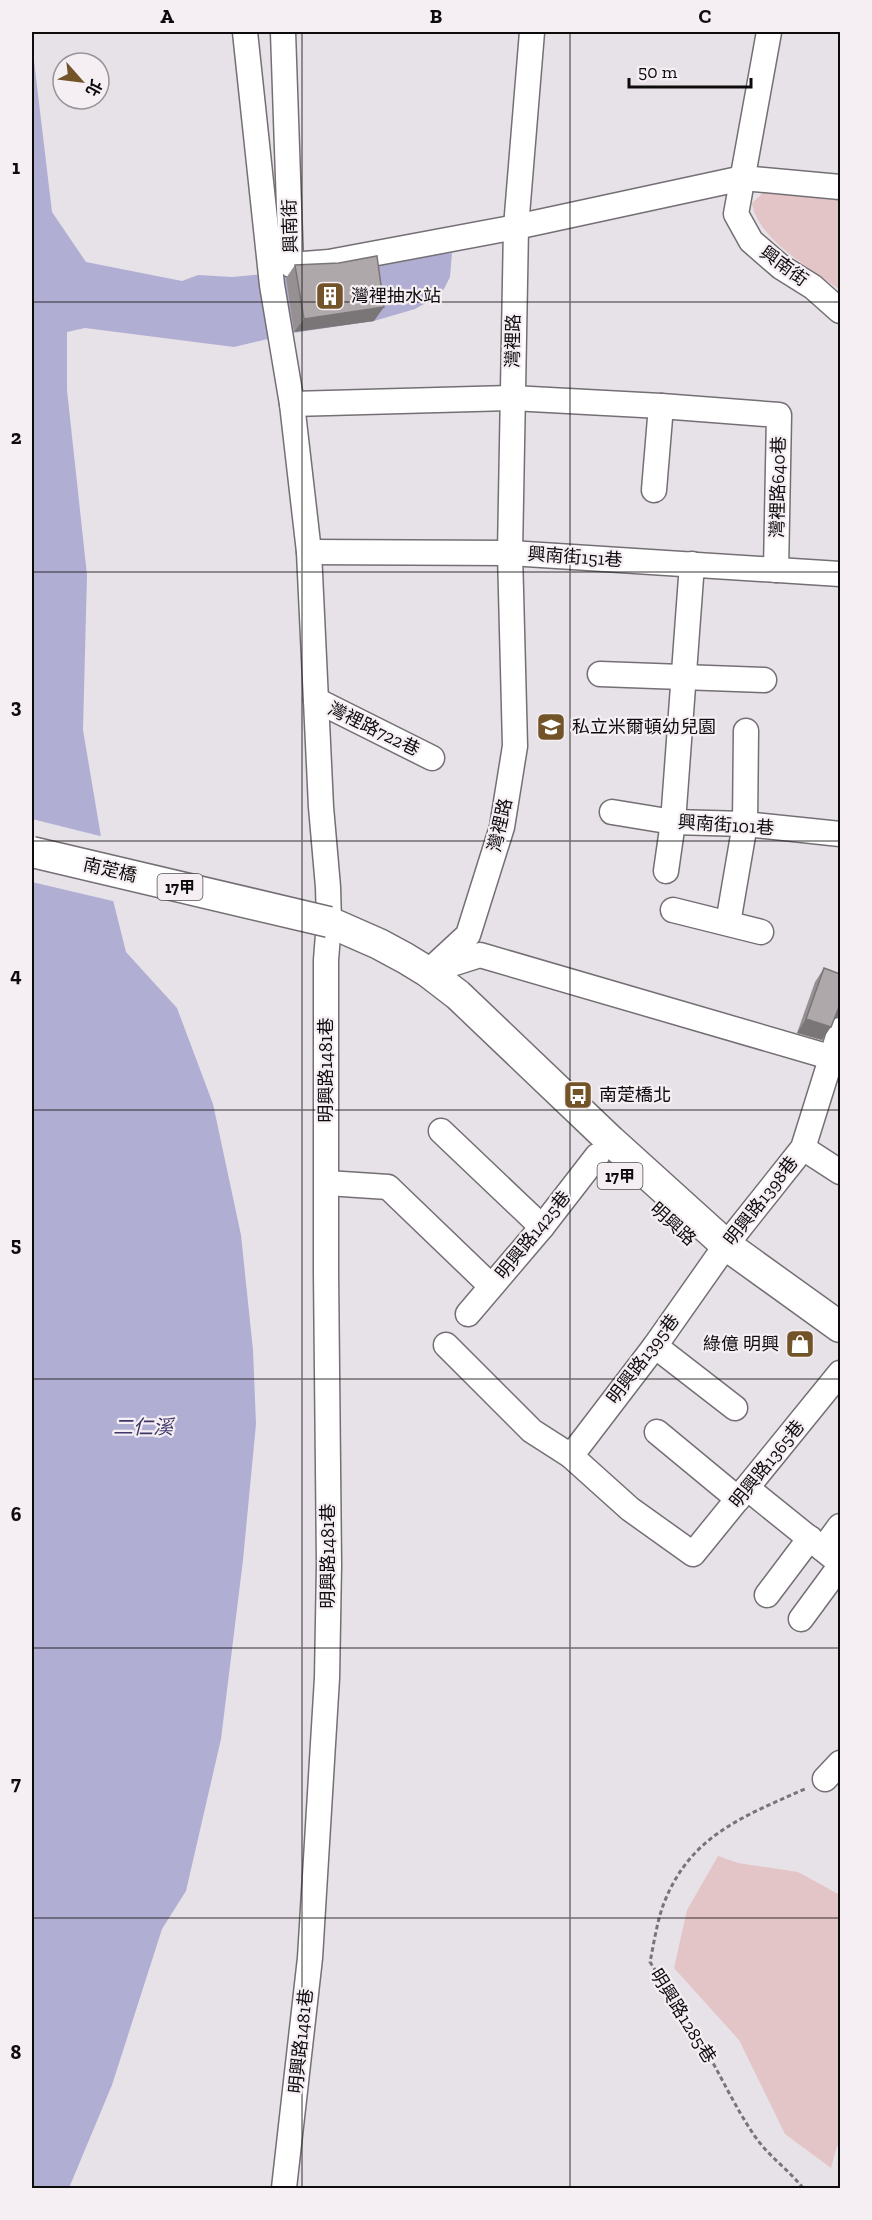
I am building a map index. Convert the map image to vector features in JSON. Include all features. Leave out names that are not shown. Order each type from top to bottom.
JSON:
[{"type":"main road","name":"南萣橋","points":[[32,852],[329,922]]},
{"type":"main road","name":"明興路","points":[[329,922],[379,944],[428,972],[458,995],[611,1141],[720,1253],[840,1327]]},
{"type":"main road","name":"明興路","points":[[428,972],[448,1011],[597,1156],[840,1350]]},
{"type":"street","points":[[245,32],[272,285],[292,404],[309,552],[329,922]]},
{"type":"street","name":"興南街","points":[[283,32],[291,265],[329,262],[516,227],[743,178]]},
{"type":"street","points":[[516,227],[532,32]]},
{"type":"street","name":"興南街","points":[[769,32],[736,214],[751,242],[781,267],[813,287],[840,310]]},
{"type":"street","points":[[743,178],[840,187]]},
{"type":"street","name":"灣裡路","points":[[428,972],[468,935],[502,827],[515,746],[510,553],[516,227]]},
{"type":"street","name":"灣裡路640巷","points":[[292,404],[512,398],[779,415],[777,570]]},
{"type":"street","points":[[654,490],[661,406]]},
{"type":"street","name":"興南街151巷","points":[[309,552],[510,553],[840,574]]},
{"type":"street","points":[[666,871],[673,822],[692,564]]},
{"type":"street","points":[[600,674],[764,680]]},
{"type":"street","name":"灣裡路722巷","points":[[316,700],[432,758]]},
{"type":"street","points":[[728,923],[745,824],[746,731]]},
{"type":"street","name":"興南街101巷","points":[[612,812],[673,822],[745,824],[840,834]]},
{"type":"street","points":[[673,910],[761,932]]},
{"type":"street","name":"明興路1481巷","points":[[284,2188],[309,1958],[327,1678],[329,1565],[326,960],[329,922]]},
{"type":"street","points":[[428,972],[480,955],[836,1058]]},
{"type":"street","points":[[803,1148],[836,1058],[840,1030]]},
{"type":"street","points":[[441,1131],[542,1227]]},
{"type":"street","name":"明興路1398巷","points":[[720,1253],[803,1148],[840,1172]]},
{"type":"street","name":"明興路1425巷","points":[[468,1314],[542,1227],[597,1156]]},
{"type":"street","points":[[327,1183],[388,1187],[491,1286]]},
{"type":"street","name":"明興路1395巷","points":[[571,1456],[655,1346],[720,1253]]},
{"type":"street","points":[[446,1346],[532,1431],[571,1456]]},
{"type":"street","points":[[655,1346],[735,1408]]},
{"type":"street","name":"明興路1365巷","points":[[571,1456],[630,1509],[693,1554],[840,1373]]},
{"type":"street","points":[[657,1432],[828,1554]]},
{"type":"street","points":[[801,1619],[840,1526]]},
{"type":"street","points":[[767,1595],[828,1554]]},
{"type":"path","name":"明興路1285巷","points":[[803,2188],[789,2171],[768,2154],[754,2135],[736,2108],[704,2047],[650,1962],[663,1904],[694,1852],[717,1832],[833,1771]]},
{"type":"shaded area","points":[[765,191],[840,200],[840,290],[788,252],[764,229],[756,216],[752,203]]},
{"type":"shaded area","points":[[718,1856],[738,1863],[798,1872],[840,1895],[840,2145],[837,2146],[831,2168],[785,2134],[739,2040],[674,1968],[687,1910]]},
{"type":"water","name":"二仁溪","points":[[32,44],[52,212],[86,262],[182,281],[198,275],[232,277],[366,260],[452,253],[450,277],[444,289],[433,299],[415,309],[374,321],[293,333],[234,347],[85,328],[67,332],[67,390],[87,575],[83,730],[109,884],[126,952],[177,1008],[213,1104],[241,1235],[253,1350],[256,1424],[243,1560],[221,1739],[186,1891],[162,1929],[112,2085],[69,2188],[32,2188]]},
{"type":"pier","points":[[32,819],[104,837],[117,902],[32,882]]},
{"type":"building","name":"灣裡抽水站","points":[[377,256],[384,307],[304,319],[295,265],[339,263]]},
{"type":"building","points":[[824,968],[840,974],[840,1006],[831,1027],[806,1019]]},
{"type":"place","name":"灣裡抽水站","points":[[330,296]]},
{"type":"place","name":"私立米爾頓幼兒園","points":[[551,727]]},
{"type":"place","name":"南萣橋北","points":[[578,1095]]},
{"type":"place","name":"綠億 明興","points":[[800,1344]]}]
